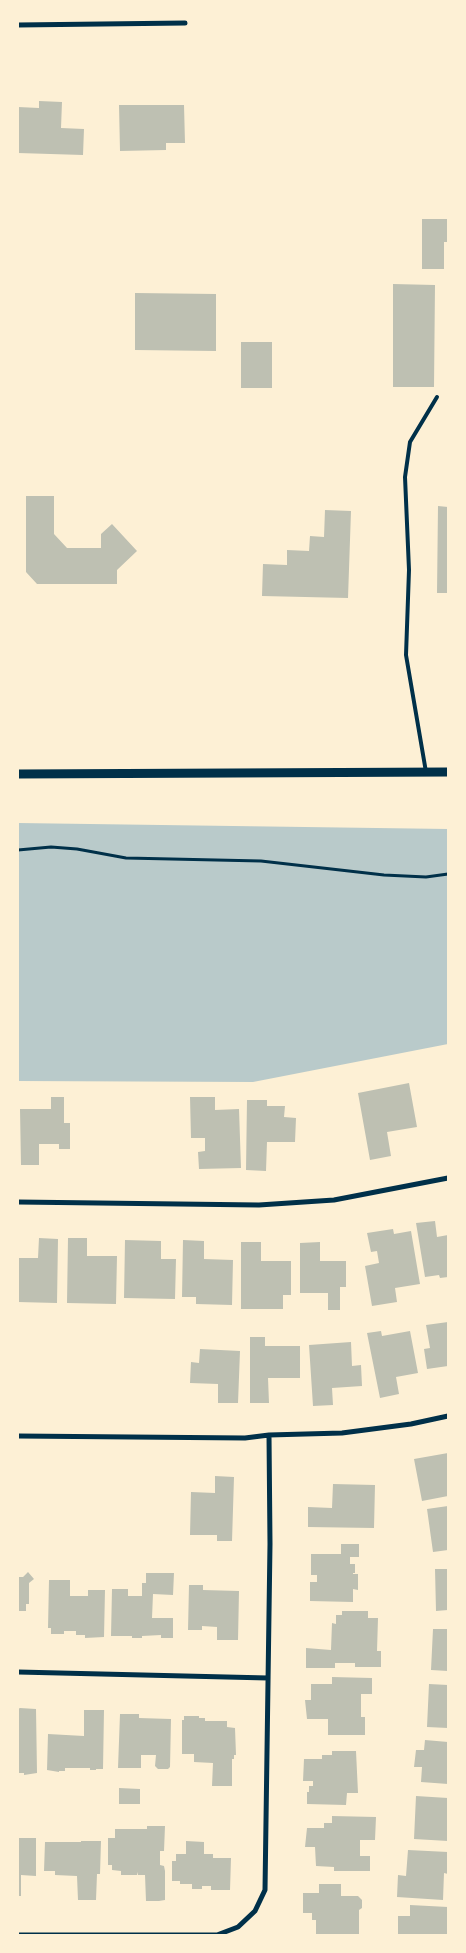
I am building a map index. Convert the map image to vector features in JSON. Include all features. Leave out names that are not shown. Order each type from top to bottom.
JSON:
[{"type":"street","points":[[18,25],[185,23]]},
{"type":"street","points":[[18,774],[448,772]]},
{"type":"street","points":[[18,1202],[269,1204],[334,1200],[448,1178]]},
{"type":"street","points":[[18,1436],[245,1438],[269,1435],[342,1433],[411,1424],[448,1416]]},
{"type":"street","points":[[18,1935],[217,1935],[238,1927],[255,1911],[265,1890],[269,1435]]},
{"type":"street","points":[[18,1672],[268,1678]]},
{"type":"lane","points":[[426,772],[406,655],[409,570],[405,477],[410,442],[437,398]]},
{"type":"path","points":[[18,850],[51,847],[76,849],[126,858],[261,861],[384,875],[426,877],[448,874]]},
{"type":"shaded area","points":[[18,823],[448,829],[448,1044],[253,1082],[18,1081]]},
{"type":"building","points":[[39,101],[62,102],[61,128],[84,129],[83,155],[18,153],[18,107],[39,108]]},
{"type":"building","points":[[119,105],[184,105],[185,143],[166,143],[166,150],[120,151]]},
{"type":"building","points":[[422,219],[448,219],[448,242],[444,242],[444,269],[422,269]]},
{"type":"building","points":[[393,284],[435,285],[434,387],[393,387]]},
{"type":"building","points":[[135,293],[216,294],[216,351],[135,350]]},
{"type":"building","points":[[241,342],[272,342],[272,388],[241,388]]},
{"type":"building","points":[[26,496],[54,496],[54,534],[67,548],[101,548],[101,534],[112,524],[137,551],[117,570],[117,584],[37,584],[26,572]]},
{"type":"building","points":[[438,506],[448,507],[448,593],[437,593]]},
{"type":"building","points":[[325,510],[351,511],[348,598],[262,596],[263,564],[287,565],[287,550],[309,551],[310,536],[324,537]]},
{"type":"building","points":[[409,1083],[417,1127],[387,1132],[391,1156],[370,1160],[358,1093]]},
{"type":"building","points":[[51,1097],[64,1097],[64,1123],[70,1123],[70,1149],[59,1149],[59,1144],[39,1144],[39,1165],[21,1165],[20,1109],[51,1109]]},
{"type":"building","points":[[190,1097],[215,1097],[215,1110],[239,1109],[241,1168],[199,1169],[198,1152],[205,1151],[205,1138],[191,1138]]},
{"type":"building","points":[[247,1100],[267,1100],[267,1106],[285,1106],[284,1117],[296,1118],[295,1142],[267,1142],[266,1171],[246,1170]]},
{"type":"building","points":[[435,1221],[437,1237],[448,1235],[448,1277],[440,1278],[439,1275],[425,1277],[416,1223]]},
{"type":"building","points":[[393,1229],[394,1234],[411,1231],[420,1284],[395,1288],[397,1302],[372,1306],[365,1266],[379,1263],[377,1251],[371,1252],[367,1233]]},
{"type":"building","points":[[39,1238],[58,1239],[57,1303],[18,1302],[18,1258],[38,1258]]},
{"type":"building","points":[[68,1238],[87,1238],[87,1256],[117,1256],[116,1304],[67,1303]]},
{"type":"building","points":[[125,1240],[161,1241],[161,1259],[176,1259],[175,1299],[124,1298]]},
{"type":"building","points":[[183,1240],[204,1241],[204,1259],[233,1260],[232,1305],[196,1304],[196,1297],[182,1297]]},
{"type":"building","points":[[241,1242],[261,1242],[261,1261],[291,1261],[291,1295],[283,1295],[283,1309],[241,1309]]},
{"type":"building","points":[[320,1242],[320,1261],[346,1261],[346,1287],[340,1287],[340,1310],[328,1310],[328,1293],[300,1293],[300,1243]]},
{"type":"building","points":[[448,1322],[448,1366],[427,1369],[424,1349],[430,1348],[426,1325]]},
{"type":"building","points":[[381,1331],[382,1336],[410,1331],[418,1373],[396,1377],[399,1394],[380,1398],[367,1333]]},
{"type":"building","points":[[250,1337],[265,1337],[265,1346],[300,1346],[300,1378],[268,1378],[269,1403],[250,1403]]},
{"type":"building","points":[[351,1342],[352,1366],[361,1365],[362,1386],[332,1388],[333,1405],[313,1406],[309,1345]]},
{"type":"building","points":[[200,1349],[240,1351],[238,1403],[218,1403],[218,1384],[190,1383],[191,1362],[199,1363]]},
{"type":"building","points":[[448,1453],[448,1496],[422,1501],[414,1459]]},
{"type":"building","points":[[215,1476],[234,1477],[232,1541],[217,1541],[217,1535],[190,1535],[191,1492],[215,1493]]},
{"type":"building","points":[[333,1484],[375,1485],[374,1528],[308,1527],[308,1507],[332,1508]]},
{"type":"building","points":[[448,1506],[448,1550],[433,1552],[427,1509]]},
{"type":"building","points":[[341,1544],[359,1544],[359,1557],[350,1557],[350,1564],[355,1564],[355,1573],[353,1574],[358,1574],[358,1590],[353,1589],[353,1602],[310,1601],[310,1582],[317,1582],[317,1575],[311,1575],[311,1554],[341,1554]]},
{"type":"building","points":[[435,1569],[448,1569],[448,1610],[436,1611]]},
{"type":"building","points":[[28,1572],[34,1579],[29,1583],[29,1604],[26,1604],[26,1611],[18,1611],[18,1577],[23,1577]]},
{"type":"building","points":[[146,1573],[174,1573],[173,1595],[153,1594],[152,1618],[173,1618],[173,1638],[161,1638],[161,1635],[142,1636],[142,1638],[111,1636],[112,1589],[128,1589],[128,1596],[142,1596],[142,1583],[146,1583]]},
{"type":"building","points":[[49,1580],[70,1580],[70,1596],[88,1596],[88,1590],[105,1590],[104,1637],[85,1638],[85,1635],[76,1635],[76,1631],[64,1631],[64,1634],[51,1634],[51,1628],[48,1628]]},
{"type":"building","points":[[189,1585],[203,1585],[203,1590],[239,1591],[238,1640],[217,1640],[217,1627],[202,1626],[202,1630],[188,1630]]},
{"type":"building","points":[[342,1611],[368,1611],[368,1618],[378,1618],[377,1651],[381,1651],[381,1667],[355,1667],[355,1663],[335,1663],[335,1668],[306,1668],[306,1648],[331,1650],[332,1623],[336,1624],[336,1615],[342,1615]]},
{"type":"building","points":[[433,1629],[448,1629],[448,1671],[431,1670]]},
{"type":"building","points":[[332,1677],[372,1678],[372,1694],[361,1694],[361,1717],[365,1717],[365,1735],[328,1735],[328,1719],[307,1719],[305,1700],[311,1700],[311,1684],[332,1684]]},
{"type":"building","points":[[429,1684],[448,1685],[448,1728],[427,1727]]},
{"type":"building","points":[[18,1709],[36,1709],[37,1773],[24,1775],[24,1773],[18,1773]]},
{"type":"building","points":[[84,1710],[104,1710],[103,1769],[65,1768],[65,1771],[59,1772],[47,1770],[48,1734],[84,1736]]},
{"type":"building","points":[[120,1714],[139,1714],[139,1718],[171,1719],[170,1767],[168,1769],[158,1769],[155,1766],[156,1755],[141,1755],[141,1768],[118,1768]]},
{"type":"building","points":[[184,1716],[199,1716],[199,1718],[205,1718],[205,1721],[227,1721],[227,1727],[235,1728],[236,1755],[232,1759],[232,1786],[212,1786],[213,1763],[194,1762],[194,1754],[182,1754],[182,1720],[184,1720]]},
{"type":"building","points":[[425,1740],[448,1742],[448,1784],[421,1782],[422,1767],[414,1767],[416,1750],[424,1750]]},
{"type":"building","points":[[332,1751],[356,1751],[358,1793],[347,1793],[346,1805],[307,1804],[307,1792],[309,1792],[309,1786],[313,1786],[313,1781],[303,1781],[304,1759],[322,1759],[322,1755],[332,1755]]},
{"type":"building","points":[[119,1788],[140,1789],[140,1804],[119,1804]]},
{"type":"building","points":[[416,1796],[448,1798],[448,1841],[414,1839]]},
{"type":"building","points":[[332,1816],[376,1817],[375,1840],[360,1840],[360,1856],[370,1856],[370,1871],[334,1871],[334,1867],[316,1866],[315,1847],[305,1847],[307,1828],[324,1828],[324,1823],[332,1823]]},
{"type":"building","points":[[147,1826],[165,1826],[164,1851],[160,1851],[160,1865],[164,1866],[165,1871],[165,1900],[146,1901],[145,1875],[138,1875],[138,1872],[137,1875],[121,1875],[121,1871],[112,1870],[112,1865],[108,1865],[108,1838],[115,1838],[115,1829],[147,1829]]},
{"type":"building","points":[[18,1838],[36,1838],[36,1876],[21,1875],[21,1896],[18,1896]]},
{"type":"building","points":[[101,1841],[100,1874],[97,1874],[96,1900],[78,1900],[77,1876],[55,1875],[55,1871],[44,1871],[45,1842]]},
{"type":"building","points":[[186,1841],[204,1842],[204,1854],[213,1854],[213,1858],[231,1858],[230,1890],[211,1890],[211,1886],[202,1886],[202,1889],[192,1889],[192,1884],[180,1884],[180,1881],[172,1881],[172,1861],[176,1861],[176,1854],[186,1854]]},
{"type":"building","points":[[408,1850],[448,1852],[448,1874],[444,1873],[443,1900],[397,1897],[398,1875],[406,1876]]},
{"type":"building","points":[[319,1884],[341,1884],[341,1896],[358,1896],[362,1900],[362,1908],[359,1910],[359,1935],[316,1936],[316,1920],[312,1920],[312,1913],[303,1913],[303,1893],[319,1893]]},
{"type":"building","points":[[410,1905],[448,1907],[448,1936],[398,1936],[398,1916],[410,1916]]}]
